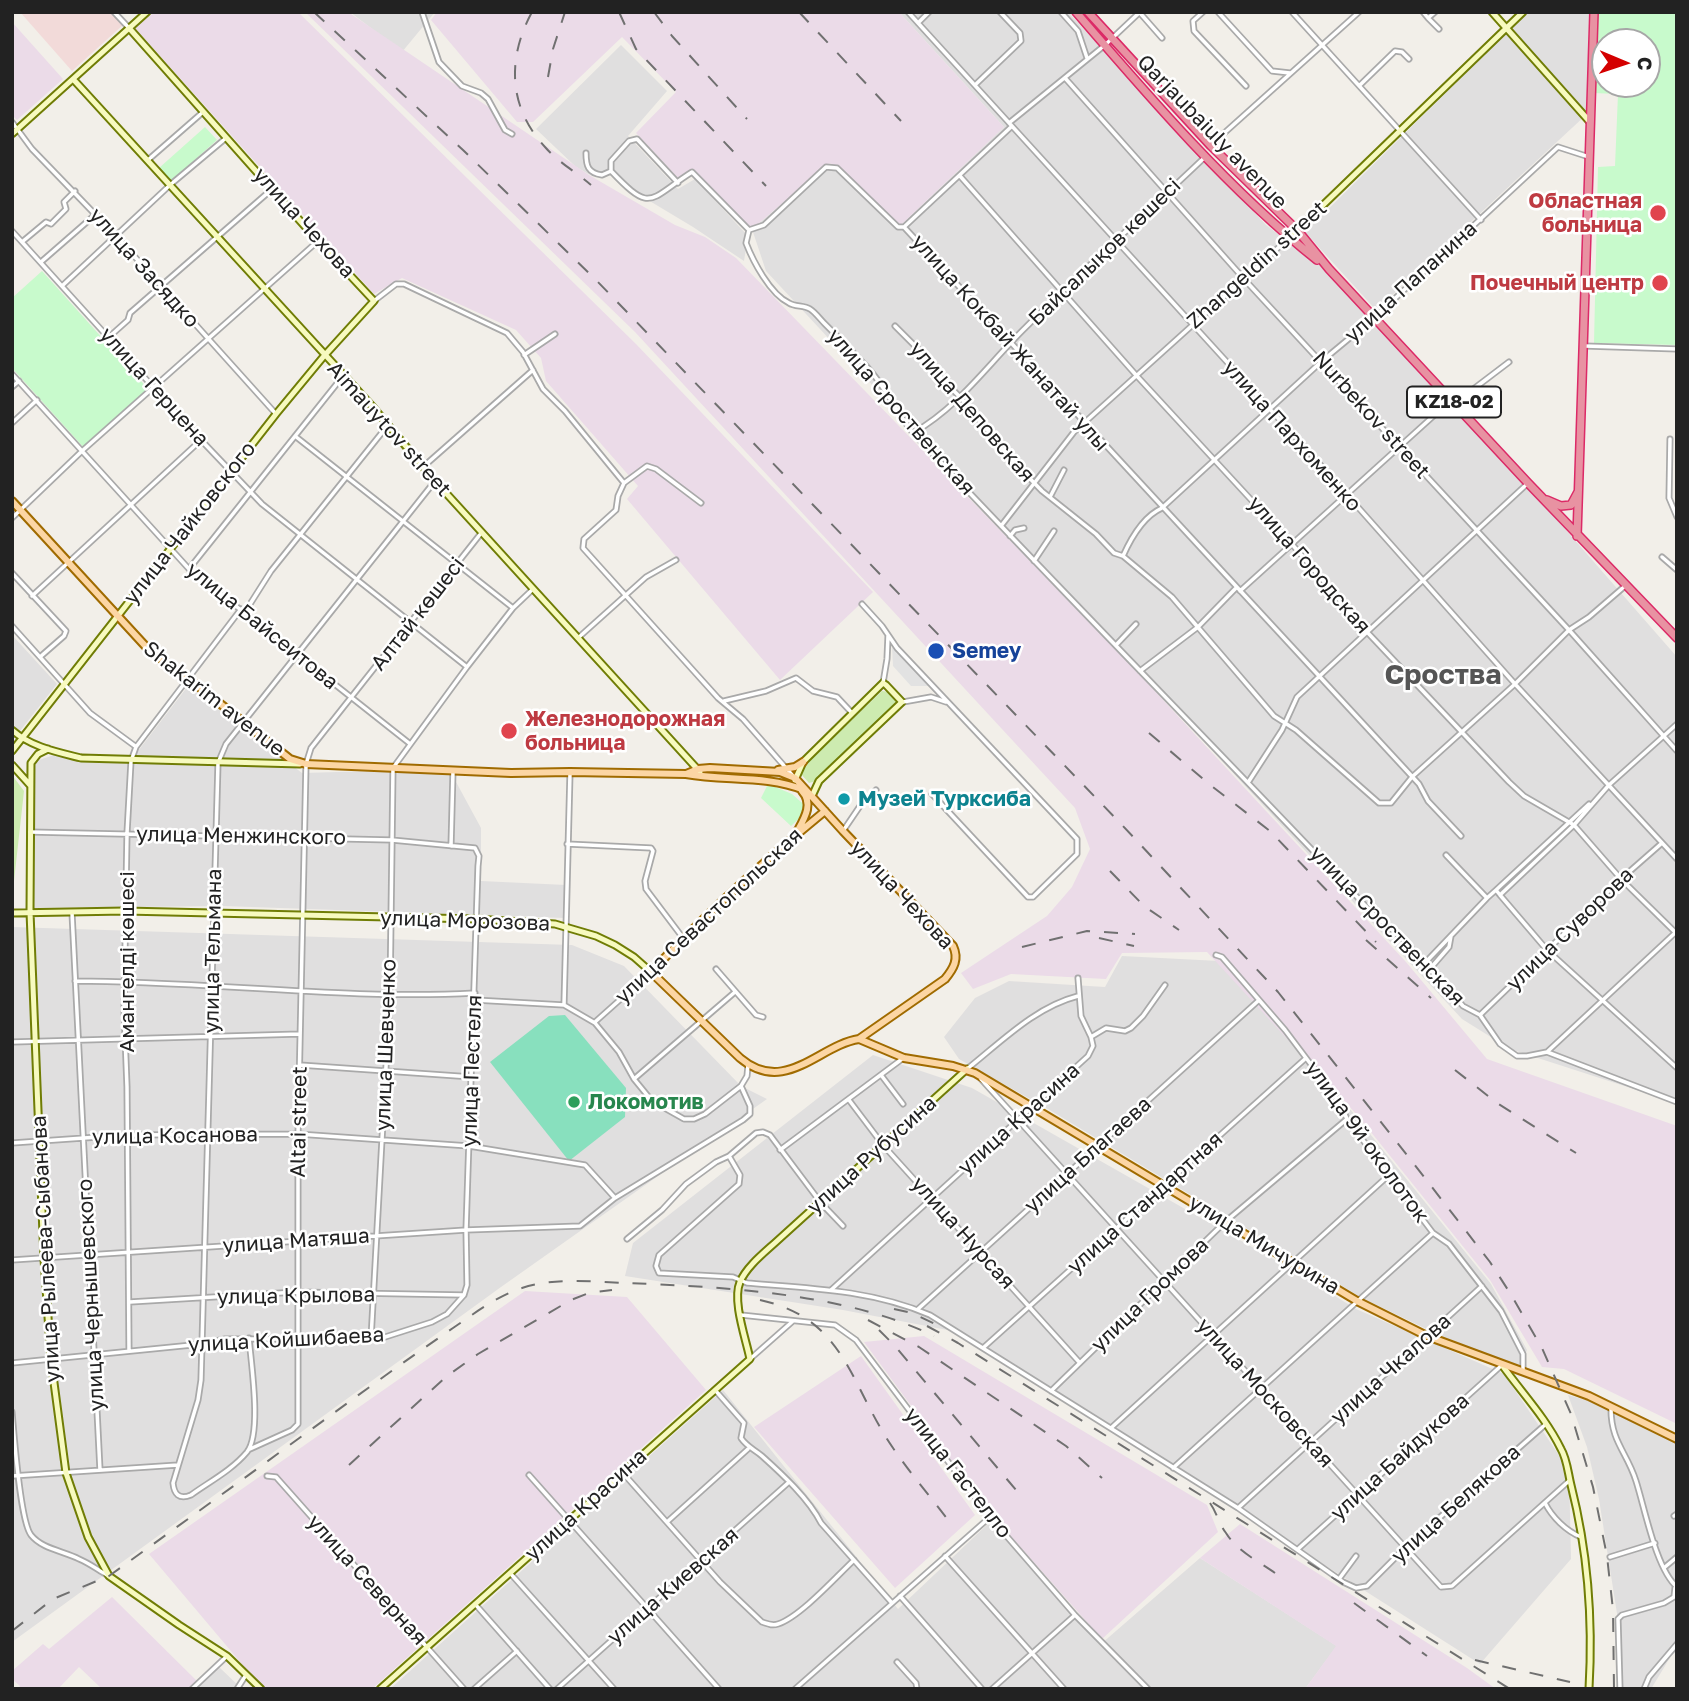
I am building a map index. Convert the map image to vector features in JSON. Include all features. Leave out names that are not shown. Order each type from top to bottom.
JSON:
[{"type":"highway","name":"Qarjaubaiuly avenue","points":[[1076,12],[1206,156],[1289,238],[1329,270]]},
{"type":"highway","name":"Qarjaubaiuly avenue","points":[[1088,12],[1211,146],[1298,231],[1329,270],[1577,537]]},
{"type":"highway","points":[[1577,537],[1594,12]]},
{"type":"highway","points":[[1531,486],[1549,502],[1561,506],[1571,505],[1577,497],[1581,478]]},
{"type":"highway","points":[[1578,517],[1583,539],[1597,557]]},
{"type":"highway","name":"KZ18-02","points":[[1577,537],[1677,638]]},
{"type":"main road","name":"Shakarim avenue","points":[[12,501],[149,650],[290,759],[306,764],[453,771],[686,775],[778,780],[801,788]]},
{"type":"main road","points":[[770,772],[795,767],[803,762]]},
{"type":"main road","name":"Shakarim avenue","points":[[686,775],[698,769],[780,772],[795,778]]},
{"type":"main road","name":"улица Чехова","points":[[795,778],[801,788],[812,796],[953,946],[956,953],[953,970],[945,979],[859,1039]]},
{"type":"main road","points":[[794,836],[806,814],[808,803],[801,788]]},
{"type":"main road","name":"улица Севастопольская","points":[[651,972],[683,938],[825,811]]},
{"type":"main road","name":"улица Морозова","points":[[651,972],[748,1065]]},
{"type":"main road","points":[[748,1065],[761,1070],[789,1070],[810,1063],[851,1040],[859,1039]]},
{"type":"main road","name":"улица Мичурина","points":[[859,1039],[904,1058],[967,1069],[1357,1301],[1427,1336],[1589,1396],[1677,1439]]},
{"type":"street","name":"улица Чехова","points":[[114,12],[374,301]]},
{"type":"street","points":[[12,134],[147,12]]},
{"type":"street","points":[[422,12],[439,62],[462,86],[481,93],[488,99],[505,130],[512,134]]},
{"type":"street","name":"улица Пархоменко","points":[[908,12],[1515,684],[1677,859]]},
{"type":"street","points":[[918,23],[929,12]]},
{"type":"street","points":[[975,85],[1021,41],[1020,33],[1000,12]]},
{"type":"street","points":[[1061,12],[1077,31],[1087,58]]},
{"type":"street","points":[[1203,12],[1193,22],[1194,31],[1246,86]]},
{"type":"street","points":[[1218,12],[1272,71],[1293,73]]},
{"type":"street","points":[[1293,12],[1481,220]]},
{"type":"street","points":[[1211,146],[1359,12]]},
{"type":"street","points":[[1423,12],[1439,29]]},
{"type":"street","points":[[1429,18],[1435,12]]},
{"type":"street","points":[[1492,12],[1590,122]]},
{"type":"street","name":"Zhangeldin street","points":[[1001,526],[1068,438],[1298,231],[1523,12]]},
{"type":"street","points":[[904,227],[1010,125],[1140,13],[1162,38]]},
{"type":"street","points":[[1360,85],[1395,51],[1402,52],[1409,59]]},
{"type":"street","name":"Nurbekov street","points":[[1065,78],[1245,280],[1569,630],[1677,751]]},
{"type":"street","name":"Aimauytov street","points":[[73,79],[707,778]]},
{"type":"street","points":[[148,160],[203,112]]},
{"type":"street","name":"улица Засядко","points":[[12,122],[32,149],[75,191],[276,414]]},
{"type":"street","points":[[62,286],[170,185],[227,137]]},
{"type":"street","points":[[611,171],[613,157],[629,141],[637,139],[678,183]]},
{"type":"street","name":"улица Папанина","points":[[1123,556],[1138,530],[1155,511],[1162,508],[1322,361],[1375,317],[1558,147],[1589,157]]},
{"type":"street","points":[[586,153],[586,164],[591,172],[602,175],[611,171]]},
{"type":"street","name":"Байсалықов көшесі","points":[[913,433],[939,417],[961,398],[1010,343],[1062,291],[1206,156]]},
{"type":"street","name":"улица Кокбай Жанатай улы","points":[[749,230],[764,225],[820,173],[830,166],[837,168],[898,228],[904,227],[1419,784],[1428,801],[1461,836]]},
{"type":"street","points":[[611,171],[634,194],[643,199],[655,198],[692,172],[749,230]]},
{"type":"street","name":"улица Городская","points":[[960,176],[1136,375],[1291,542],[1368,633],[1524,796],[1574,825],[1621,879],[1676,932]]},
{"type":"street","points":[[109,337],[128,320],[131,313],[273,188]]},
{"type":"street","points":[[22,242],[46,222],[51,224],[66,209],[64,202],[75,191]]},
{"type":"street","points":[[41,262],[96,214]]},
{"type":"street","name":"улица Сроственская","points":[[749,230],[746,243],[760,273],[771,287],[790,304],[809,308],[867,367],[889,393],[903,421],[913,433],[1249,781],[1377,918],[1401,937],[1463,1006],[1480,1015],[1500,1044],[1517,1056],[1547,1052],[1677,1102]]},
{"type":"street","name":"улица Герцена","points":[[12,231],[251,492],[467,667]]},
{"type":"street","points":[[12,518],[82,451],[318,241]]},
{"type":"street","points":[[374,301],[396,284],[404,284],[507,333],[524,355],[543,389],[624,483],[647,466],[652,466],[701,503]]},
{"type":"street","name":"улица Чайковского","points":[[12,751],[276,414],[374,301]]},
{"type":"street","name":"улица Деповская","points":[[895,326],[925,356],[926,363],[961,398],[1010,458],[1035,483],[1096,534],[1114,553],[1123,556],[1172,597],[1274,716],[1286,722],[1378,803],[1391,803],[1412,777]]},
{"type":"street","points":[[524,355],[555,334]]},
{"type":"street","points":[[1585,346],[1677,349]]},
{"type":"street","points":[[1140,671],[1198,627],[1399,445],[1453,401],[1509,362]]},
{"type":"street","points":[[423,467],[533,370]]},
{"type":"street","name":"улица Байсеитова","points":[[12,374],[189,569],[409,744]]},
{"type":"street","points":[[189,569],[343,376]]},
{"type":"street","points":[[12,387],[19,381]]},
{"type":"street","points":[[12,423],[37,400]]},
{"type":"street","name":"Амангелді көшесі","points":[[129,1351],[130,1254],[124,981],[131,761],[136,747],[388,425]]},
{"type":"street","points":[[295,436],[513,608]]},
{"type":"street","points":[[1670,439],[1669,498],[1677,517]]},
{"type":"street","points":[[32,596],[201,440]]},
{"type":"street","name":"улица Деповская","points":[[1050,497],[1064,470]]},
{"type":"street","name":"улица Тельмана","points":[[249,1450],[232,1466],[191,1495],[178,1496],[174,1491],[173,1483],[198,1399],[202,1344],[218,763],[226,744],[435,481]]},
{"type":"street","name":"улица Чехова","points":[[624,483],[615,510],[584,539],[583,548],[795,778]]},
{"type":"street","points":[[1249,781],[1286,722],[1297,697],[1531,486]]},
{"type":"street","points":[[1010,536],[1020,527],[1024,528]]},
{"type":"street","points":[[1034,561],[1054,531]]},
{"type":"street","name":"Алтай көшесі","points":[[306,764],[312,748],[482,532]]},
{"type":"street","points":[[1662,557],[1677,570]]},
{"type":"street","points":[[578,638],[646,577],[676,561]]},
{"type":"street","points":[[12,573],[66,631],[64,636],[40,657]]},
{"type":"street","points":[[1412,777],[1515,684],[1569,630],[1589,617],[1625,586]]},
{"type":"street","points":[[393,768],[513,608],[533,589]]},
{"type":"street","points":[[862,604],[897,648],[1077,839],[1077,854],[1032,897],[1028,897],[932,794]]},
{"type":"street","points":[[1116,645],[1136,624]]},
{"type":"street","points":[[12,626],[90,713],[136,747]]},
{"type":"street","points":[[795,778],[803,762],[883,683],[887,634]]},
{"type":"street","points":[[722,701],[745,697],[796,678],[813,691],[837,697],[852,713]]},
{"type":"street","points":[[883,683],[902,702]]},
{"type":"street","points":[[812,796],[819,781],[902,702],[931,697],[951,705]]},
{"type":"street","points":[[1500,895],[1574,825],[1609,785],[1677,724]]},
{"type":"street","points":[[12,730],[21,738],[48,749],[81,758],[306,764]]},
{"type":"street","name":"улица Рылеева-Сыбанова","points":[[48,749],[38,754],[32,763],[30,912],[44,1259],[51,1360],[66,1473],[88,1537],[109,1576]]},
{"type":"street","name":"Altai street","points":[[249,1450],[292,1430],[298,1424],[298,1135],[306,764]]},
{"type":"street","points":[[12,765],[30,785]]},
{"type":"street","name":"улица Шевченко","points":[[371,1339],[390,994],[393,768]]},
{"type":"street","points":[[451,846],[453,771]]},
{"type":"street","points":[[564,1005],[570,772]]},
{"type":"street","points":[[801,788],[819,781]]},
{"type":"street","name":"улица Чехова","points":[[843,831],[860,806],[876,790]]},
{"type":"street","points":[[1424,964],[1496,890],[1599,796]]},
{"type":"street","name":"улица Менжинского","points":[[30,832],[392,840],[475,848]]},
{"type":"street","name":"улица Суворова","points":[[1480,1015],[1662,843]]},
{"type":"street","points":[[567,844],[651,848],[653,851],[645,881],[646,889],[683,938]]},
{"type":"street","name":"улица Пестеля","points":[[464,1295],[467,1285],[466,1230],[479,856],[475,848]]},
{"type":"street","points":[[1446,855],[1488,898]]},
{"type":"street","points":[[1496,890],[1547,950],[1677,1068]]},
{"type":"street","name":"улица Чернышевского","points":[[72,911],[100,1470]]},
{"type":"street","name":"улица Морозова","points":[[12,914],[125,911],[476,919],[565,926],[615,944],[651,972]]},
{"type":"street","points":[[1547,1052],[1676,932]]},
{"type":"street","points":[[1429,970],[1449,947],[1451,936]]},
{"type":"street","name":"улица 9й околоток","points":[[1216,955],[1222,957],[1285,1030],[1340,1103],[1347,1119],[1433,1233],[1449,1244],[1502,1311],[1524,1354],[1523,1373]]},
{"type":"street","points":[[716,969],[756,1015],[763,1017]]},
{"type":"street","name":"улица Севастопольская","points":[[594,1023],[651,972]]},
{"type":"street","points":[[1078,978],[1081,1016],[1091,1037]]},
{"type":"street","points":[[75,981],[390,994],[475,993]]},
{"type":"street","name":"улица Красина","points":[[831,1290],[1088,1056],[1093,1046],[1091,1037],[1106,1028],[1125,1031],[1131,1028],[1165,985]]},
{"type":"street","points":[[634,1079],[735,992]]},
{"type":"street","name":"улица Рубусина","points":[[741,1280],[762,1255],[967,1069],[1045,1008],[1078,996]]},
{"type":"street","points":[[475,1000],[564,1005],[594,1023],[624,1059],[634,1079],[652,1101],[684,1119],[705,1115],[741,1086],[747,1076],[748,1065]]},
{"type":"street","name":"улица Благаева","points":[[918,1309],[1258,1001]]},
{"type":"street","points":[[12,1042],[300,1034]]},
{"type":"street","points":[[780,1150],[904,1058]]},
{"type":"street","name":"улица Стандартная","points":[[983,1348],[1306,1058]]},
{"type":"street","points":[[300,1065],[472,1077]]},
{"type":"street","name":"улица Московская","points":[[975,1073],[1441,1587],[1447,1588],[1475,1567],[1570,1480]]},
{"type":"street","name":"улица Рубусина","points":[[881,1075],[903,1104]]},
{"type":"street","points":[[615,1198],[750,1114],[750,1106],[741,1086]]},
{"type":"street","name":"улица Нурсая","points":[[849,1100],[883,1145],[1080,1363]]},
{"type":"street","name":"улица Громова","points":[[1051,1391],[1225,1222],[1347,1119]]},
{"type":"street","points":[[627,1239],[662,1210],[686,1184],[729,1156],[756,1133],[768,1133],[821,1203],[843,1226]]},
{"type":"street","name":"улица Косанова","points":[[12,1143],[127,1135],[298,1135],[469,1146],[585,1165],[615,1198]]},
{"type":"street","points":[[729,1156],[740,1175],[739,1184],[663,1250],[656,1259],[659,1273],[724,1277],[747,1283],[864,1294],[918,1309],[1238,1508],[1339,1579],[1356,1556]]},
{"type":"street","points":[[1111,1429],[1389,1175]]},
{"type":"street","name":"улица Матяша","points":[[12,1260],[466,1230],[580,1226],[615,1198]]},
{"type":"street","points":[[1173,1468],[1433,1233]]},
{"type":"street","points":[[741,1280],[737,1297],[750,1359]]},
{"type":"street","name":"улица Чкалова","points":[[1238,1508],[1482,1286]]},
{"type":"street","name":"улица Крылова","points":[[129,1302],[297,1292],[464,1295]]},
{"type":"street","name":"улица Койшибаева","points":[[12,1363],[202,1344],[225,1339],[382,1338],[432,1322],[447,1314],[464,1295]]},
{"type":"street","name":"улица Гастелло","points":[[741,1315],[835,1325],[856,1340],[990,1517],[1076,1615],[1148,1689]]},
{"type":"street","name":"улица Красина","points":[[380,1689],[793,1321]]},
{"type":"street","points":[[248,1338],[256,1401],[249,1450]]},
{"type":"street","points":[[1502,1365],[1563,1451],[1583,1537],[1589,1596],[1589,1689]]},
{"type":"street","name":"улица Байдукова","points":[[1298,1549],[1502,1365]]},
{"type":"street","points":[[715,1390],[744,1423],[741,1438],[748,1449],[760,1454],[788,1483],[892,1603]]},
{"type":"street","points":[[1611,1409],[1611,1424],[1617,1444],[1635,1478],[1655,1544],[1676,1588],[1674,1597],[1664,1603],[1622,1615],[1618,1619],[1620,1689]]},
{"type":"street","points":[[12,1412],[26,1524],[31,1535],[43,1544],[79,1559],[109,1576],[227,1656],[261,1689]]},
{"type":"street","name":"улица Белякова","points":[[1339,1579],[1356,1588],[1367,1586],[1405,1548],[1546,1424]]},
{"type":"street","points":[[667,1523],[748,1449]]},
{"type":"street","points":[[12,1476],[178,1465]]},
{"type":"street","points":[[623,1473],[701,1561],[762,1622],[775,1626],[796,1613],[855,1560]]},
{"type":"street","points":[[529,1475],[719,1689]]},
{"type":"street","name":"улица Северная","points":[[267,1476],[276,1478],[464,1689]]},
{"type":"street","name":"улица Киевская","points":[[557,1689],[788,1483]]},
{"type":"street","points":[[1545,1503],[1560,1522],[1583,1537]]},
{"type":"street","points":[[795,1689],[990,1517]]},
{"type":"street","points":[[1610,1557],[1655,1544]]},
{"type":"street","points":[[945,1556],[1064,1689]]},
{"type":"street","points":[[1665,1568],[1677,1557]]},
{"type":"street","points":[[510,1572],[614,1689]]},
{"type":"street","points":[[900,1596],[982,1689]]},
{"type":"street","points":[[475,1604],[550,1689]]},
{"type":"street","points":[[992,1689],[1076,1615]]},
{"type":"street","points":[[1644,1689],[1648,1676],[1677,1644]]},
{"type":"street","points":[[474,1689],[517,1651]]},
{"type":"street","points":[[192,1689],[227,1656]]},
{"type":"street","points":[[897,1662],[917,1689]]},
{"type":"street","points":[[237,1689],[247,1673]]},
{"type":"shaded area","points":[[20,12],[112,12],[123,25],[72,71]]},
{"type":"shaded area","points":[[154,12],[298,12],[636,344],[873,592],[780,680],[627,499],[638,486],[546,381],[541,358],[516,330],[402,278],[374,294],[135,28]]},
{"type":"shaded area","points":[[305,12],[348,12],[589,175],[675,225],[705,237],[736,258],[1127,661],[1406,962],[1487,1059],[1677,1126],[1677,1424],[1564,1369],[1542,1367],[1490,1280],[1358,1116],[1207,952],[1122,953],[1106,979],[1011,974],[973,989],[961,973],[1047,916],[1072,887],[1090,849],[1075,808],[635,332]]},
{"type":"shaded area","points":[[350,12],[435,12],[402,52]]},
{"type":"shaded area","points":[[437,12],[899,12],[1004,127],[901,225],[887,216],[830,163],[752,229],[695,171],[680,180],[636,133],[676,92],[622,37],[533,122],[517,122],[431,20]]},
{"type":"shaded area","name":"Сроства","points":[[899,12],[1068,12],[1266,225],[1339,279],[1475,426],[1677,657],[1677,1103],[1510,1049],[1462,1019],[766,271],[752,229],[830,163],[901,225],[1004,127]]},
{"type":"shaded area","points":[[1528,12],[1589,12],[1587,114],[1376,310],[1305,232]]},
{"type":"shaded area","points":[[12,22],[63,79],[17,120],[12,115]]},
{"type":"shaded area","points":[[621,45],[667,91],[628,136],[678,189],[695,179],[748,236],[744,261],[638,194],[611,173],[592,176],[576,167],[536,129]]},
{"type":"shaded area","points":[[12,635],[57,684],[12,741]]},
{"type":"shaded area","points":[[892,647],[930,686],[911,686],[893,666]]},
{"type":"shaded area","points":[[188,686],[302,773],[449,769],[481,828],[481,881],[566,885],[565,918],[223,906],[33,908],[33,762],[54,755],[128,764]]},
{"type":"shaded area","points":[[12,927],[572,945],[624,966],[741,1086],[767,1099],[501,1287],[12,1642]]},
{"type":"shaded area","points":[[1122,956],[1219,961],[1325,1078],[1491,1284],[1527,1350],[1520,1369],[1441,1336],[1362,1298],[1048,1109],[959,1059],[944,1037],[975,998],[1009,981],[1105,987]]},
{"type":"shaded area","points":[[873,1055],[972,1088],[1296,1272],[1356,1309],[1504,1374],[1569,1470],[1571,1559],[1480,1664],[958,1332],[843,1310],[625,1276],[633,1243]]},
{"type":"shaded area","points":[[525,1291],[627,1297],[706,1390],[372,1689],[263,1689],[149,1554]]},
{"type":"shaded area","points":[[924,1336],[1207,1505],[1218,1532],[1102,1639],[991,1514],[864,1342]]},
{"type":"shaded area","points":[[861,1356],[975,1515],[895,1588],[754,1427]]},
{"type":"shaded area","points":[[723,1390],[898,1609],[991,1521],[1101,1644],[1200,1558],[1337,1646],[1305,1689],[390,1689]]},
{"type":"shaded area","points":[[1568,1395],[1589,1401],[1677,1444],[1677,1651],[1671,1656],[1651,1689],[1619,1689],[1618,1620],[1599,1499],[1587,1447]]},
{"type":"shaded area","points":[[1240,1524],[1496,1689],[1305,1689],[1336,1646],[1200,1558]]},
{"type":"shaded area","points":[[112,1597],[198,1682],[190,1689],[102,1689],[79,1667],[58,1689],[18,1689],[20,1686],[12,1679],[12,1671],[43,1644],[49,1649]]},
{"type":"shaded area","points":[[219,1667],[242,1689],[192,1689]]},
{"type":"green space","points":[[1596,12],[1677,12],[1677,345],[1594,343],[1598,167],[1615,166],[1618,98],[1661,98],[1661,28],[1595,28]]},
{"type":"green space","points":[[205,127],[217,140],[171,181],[159,168]]},
{"type":"green space","points":[[42,271],[149,390],[85,449],[12,368],[12,298]]},
{"type":"green space","points":[[882,691],[889,692],[896,701],[895,707],[816,781],[809,783],[801,774],[802,767]]},
{"type":"green space","points":[[12,775],[24,791],[12,899]]},
{"type":"green space","points":[[768,784],[792,794],[809,809],[791,826],[761,798]]},
{"type":"green space","name":"Локомотив","points":[[565,1015],[626,1088],[625,1117],[569,1161],[490,1062],[549,1016]]},
{"type":"railway","points":[[314,12],[463,150],[597,281],[1123,826],[1278,992],[1490,1262],[1542,1348],[1571,1414],[1593,1487],[1607,1556],[1613,1610],[1614,1689]]},
{"type":"railway","points":[[532,12],[518,47],[515,64],[518,99],[524,116],[545,147],[591,185]]},
{"type":"railway","points":[[548,77],[553,49],[565,12]]},
{"type":"railway","points":[[619,12],[636,49],[766,186]]},
{"type":"railway","points":[[654,12],[672,36],[747,119]]},
{"type":"railway","points":[[799,12],[901,121]]},
{"type":"railway","points":[[1149,733],[1270,831],[1376,942]]},
{"type":"railway","points":[[1110,871],[1144,906],[1179,930]]},
{"type":"railway","points":[[1022,947],[1087,931],[1135,934]]},
{"type":"railway","points":[[1099,938],[1134,946]]},
{"type":"railway","points":[[1366,940],[1431,998]]},
{"type":"railway","points":[[1455,1070],[1497,1103],[1576,1153]]},
{"type":"railway","points":[[12,1631],[53,1599],[109,1576],[424,1348],[486,1305],[522,1288],[548,1282],[588,1281],[744,1290],[824,1301],[863,1310],[934,1336]]},
{"type":"railway","points":[[349,1465],[447,1376],[478,1354],[571,1300],[589,1293],[612,1290]]},
{"type":"railway","points":[[760,1300],[788,1309],[810,1321],[827,1336],[841,1354],[889,1442],[951,1524]]},
{"type":"railway","points":[[894,1309],[912,1313],[939,1326]]},
{"type":"railway","points":[[868,1320],[919,1347],[1066,1446],[1102,1478]]},
{"type":"railway","points":[[927,1326],[1510,1689]]},
{"type":"railway","points":[[879,1330],[1016,1490]]},
{"type":"railway","points":[[1210,1503],[1224,1530],[1236,1545],[1275,1573]]},
{"type":"railway","points":[[1354,1603],[1427,1656]]},
{"type":"railway","points":[[1475,1660],[1570,1682]]},
{"type":"place","name":"Областная больница","points":[[1658,213]]},
{"type":"place","name":"Почечный центр","points":[[1660,283]]},
{"type":"place","name":"Semey","points":[[936,651]]},
{"type":"place","name":"Железнодорожная больница","points":[[509,731]]},
{"type":"place","name":"Музей Турксиба","points":[[844,799]]},
{"type":"place","name":"Локомотив","points":[[574,1102]]},
{"type":"district","name":"Сроства","points":[[1443,675]]}]
